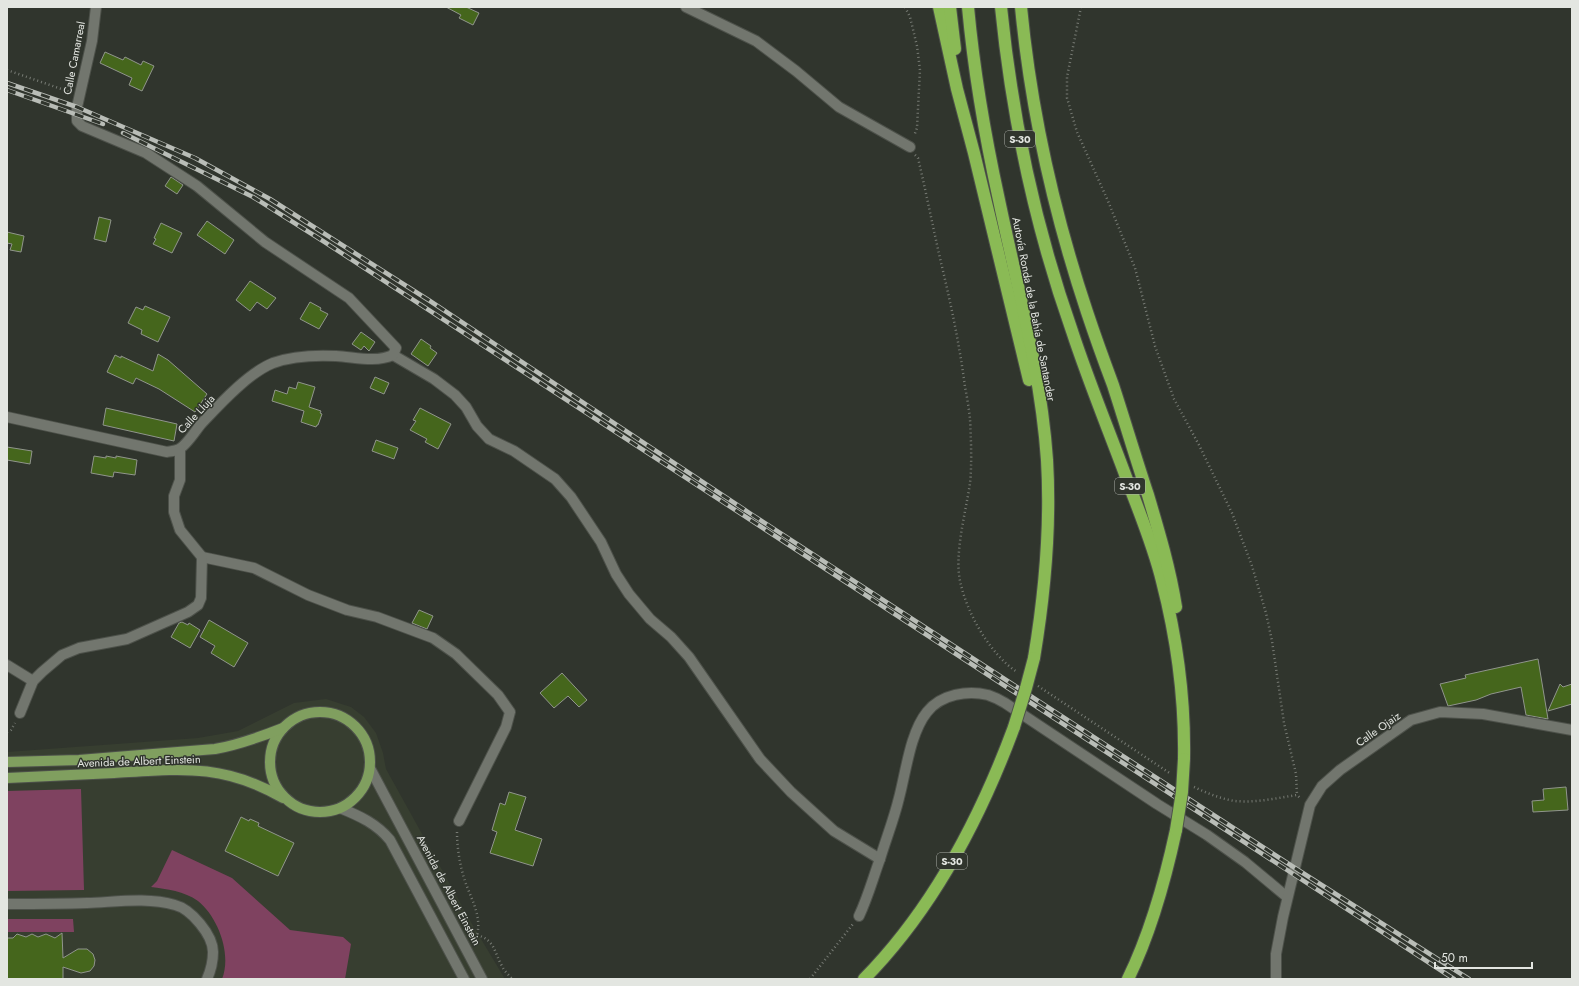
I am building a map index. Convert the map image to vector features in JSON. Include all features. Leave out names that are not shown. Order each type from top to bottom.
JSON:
[{"type":"highway","points":[[939,7],[957,90],[974,153],[1022,351],[1046,459]]},
{"type":"highway","points":[[950,7],[957,63],[974,153]]},
{"type":"highway","name":"Autovía Ronda de la Bahía de Santander","points":[[864,979],[911,924],[948,869],[985,799],[1014,727],[1026,688],[1034,658],[1043,597],[1047,557],[1048,492],[1042,419],[1033,362],[984,129],[975,70],[968,7]]},
{"type":"highway","name":"Autovía Ronda de la Bahía de Santander","points":[[1001,7],[1014,108],[1041,230],[1072,331],[1141,515],[1160,573],[1176,644],[1183,710],[1184,759],[1182,792],[1176,830],[1156,908],[1128,979]]},
{"type":"highway","points":[[1021,7],[1031,90],[1048,176],[1063,236],[1087,314],[1126,426],[1164,550],[1173,587],[1182,664],[1183,710]]},
{"type":"highway","points":[[1029,7],[1031,90]]},
{"type":"main road","points":[[324,712],[336,714],[352,723],[365,738],[370,752],[370,770],[368,780],[353,800],[340,808],[326,812],[313,811],[302,808],[290,802],[280,792],[270,767],[271,753],[275,740],[282,728],[293,720],[305,714],[324,712]]},
{"type":"main road","name":"Avenida de Albert Einstein","points":[[7,762],[79,760],[215,749],[232,746],[282,728]]},
{"type":"main road","name":"Avenida de Albert Einstein","points":[[7,778],[194,770],[228,774],[244,779],[268,789],[290,802]]},
{"type":"street","name":"Calle Camarreal","points":[[96,7],[92,41],[80,96],[77,121],[82,126],[146,153],[197,186],[265,242],[349,298],[396,348],[393,355]]},
{"type":"street","points":[[686,7],[756,41],[796,71],[839,107],[910,147]]},
{"type":"street","points":[[393,355],[434,379],[455,395],[489,438],[514,451],[555,479],[571,497],[601,542],[616,574],[629,594],[650,619],[671,637],[689,657],[760,759],[791,792],[829,826],[851,843],[880,859]]},
{"type":"street","name":"Calle Lluja","points":[[7,417],[167,452],[180,449],[201,424],[223,402],[258,371],[272,364],[289,358],[335,356],[375,360],[393,355]]},
{"type":"street","points":[[180,449],[180,480],[174,496],[174,512],[180,530],[202,557],[254,568],[308,595],[347,610],[377,617],[433,638],[456,654],[498,694],[510,712],[506,727],[459,821]]},
{"type":"street","points":[[20,713],[33,681],[54,660],[69,651],[127,639],[195,608],[201,598],[202,557]]},
{"type":"street","points":[[7,665],[33,681]]},
{"type":"street","points":[[858,916],[869,895],[899,800],[913,743],[922,719],[935,704],[945,698],[959,694],[976,693],[989,696],[1005,703],[1245,862],[1287,897]]},
{"type":"street","name":"Calle Ojaiz","points":[[1276,979],[1276,954],[1287,897],[1310,805],[1322,786],[1340,770],[1411,720],[1440,712],[1483,714],[1572,730]]},
{"type":"street","name":"Avenida de Albert Einstein","points":[[370,770],[482,979]]},
{"type":"street","points":[[340,808],[370,822],[380,829],[390,840],[464,979]]},
{"type":"street","points":[[7,904],[153,900],[177,905],[194,916],[209,935],[214,951],[212,968],[208,979]]},
{"type":"path","points":[[905,7],[910,17],[916,39],[920,70],[917,128],[910,147],[918,158],[952,307],[970,419],[970,481],[959,557],[960,584],[967,604],[981,631],[998,655],[1019,673]]},
{"type":"path","points":[[1081,7],[1066,77],[1067,98],[1077,132],[1108,201],[1135,268],[1155,346],[1174,399],[1199,445],[1232,513],[1252,566],[1266,613],[1272,641],[1284,723],[1296,774],[1297,795],[1255,801],[1236,801],[1223,798],[1192,786]]},
{"type":"path","points":[[7,70],[80,96]]},
{"type":"path","points":[[1037,685],[1175,776]]},
{"type":"path","points":[[459,821],[456,832],[459,858],[464,880],[479,918],[477,935]]},
{"type":"path","points":[[810,979],[858,916]]},
{"type":"path","points":[[463,942],[477,935],[486,938],[496,951],[502,968],[512,979]]},
{"type":"shaded area","points":[[326,699],[351,707],[364,717],[376,733],[383,753],[386,769],[472,924],[505,979],[7,979],[7,752],[198,738],[238,731],[294,703]]},
{"type":"shaded area","points":[[81,789],[84,890],[7,891],[7,791]]},
{"type":"shaded area","points":[[172,850],[232,878],[290,930],[343,937],[351,944],[345,979],[222,979],[225,969],[224,948],[212,916],[198,901],[187,895],[151,887],[157,881]]},
{"type":"shaded area","points":[[7,919],[73,919],[74,932],[7,932]]},
{"type":"building","points":[[446,7],[466,7],[479,13],[473,25],[459,18],[461,15]]},
{"type":"building","points":[[105,52],[123,60],[125,57],[141,65],[143,61],[154,66],[142,91],[129,85],[132,78],[100,63]]},
{"type":"building","points":[[171,177],[183,185],[177,194],[165,186]]},
{"type":"building","points":[[99,217],[111,220],[106,242],[94,239]]},
{"type":"building","points":[[207,221],[234,240],[225,254],[197,235]]},
{"type":"building","points":[[161,223],[182,233],[172,253],[153,244],[156,239],[154,238]]},
{"type":"building","points":[[7,232],[24,236],[21,252],[10,250],[12,244],[7,243]]},
{"type":"building","points":[[250,281],[276,298],[267,309],[257,302],[250,311],[236,300]]},
{"type":"building","points":[[310,302],[328,314],[319,329],[300,319]]},
{"type":"building","points":[[145,306],[170,317],[158,342],[141,334],[142,330],[128,323],[136,307],[143,310]]},
{"type":"building","points":[[361,332],[375,342],[369,351],[364,346],[361,350],[352,344]]},
{"type":"building","points":[[421,339],[431,346],[430,348],[437,353],[428,366],[411,354]]},
{"type":"building","points":[[158,354],[168,360],[207,394],[195,412],[159,389],[136,378],[133,384],[107,372],[115,355],[121,358],[121,356],[153,371]]},
{"type":"building","points":[[375,377],[389,383],[384,394],[370,388]]},
{"type":"building","points":[[298,382],[315,387],[309,407],[321,411],[320,413],[322,414],[316,427],[301,422],[304,411],[272,401],[275,390],[287,394],[289,387],[296,389]]},
{"type":"building","points":[[106,408],[177,424],[174,441],[103,425]]},
{"type":"building","points":[[420,408],[451,424],[438,449],[425,442],[427,439],[410,430],[416,421],[413,420]]},
{"type":"building","points":[[376,440],[398,448],[394,459],[372,451]]},
{"type":"building","points":[[7,447],[32,451],[30,464],[7,460]]},
{"type":"building","points":[[94,456],[116,458],[116,456],[137,460],[135,475],[114,472],[113,477],[91,473]]},
{"type":"building","points":[[419,610],[433,616],[427,629],[412,623]]},
{"type":"building","points":[[209,620],[248,643],[234,667],[211,653],[215,646],[200,637]]},
{"type":"building","points":[[182,622],[188,625],[189,623],[200,630],[190,648],[171,637],[179,623]]},
{"type":"building","points":[[1538,659],[1548,719],[1526,715],[1521,687],[1491,694],[1476,700],[1448,706],[1440,684],[1466,678],[1465,675]]},
{"type":"building","points":[[562,673],[587,700],[579,707],[568,696],[554,708],[540,693]]},
{"type":"building","points":[[1560,684],[1563,687],[1572,684],[1572,704],[1548,711]]},
{"type":"building","points":[[1566,787],[1568,810],[1533,812],[1532,801],[1544,800],[1543,789]]},
{"type":"building","points":[[509,792],[526,797],[515,830],[542,839],[533,866],[490,853],[497,832],[492,830],[500,803],[505,805]]},
{"type":"building","points":[[241,817],[249,821],[250,819],[259,823],[258,826],[294,843],[278,876],[225,851]]},
{"type":"building","points":[[62,933],[63,958],[78,949],[87,949],[93,954],[95,960],[94,966],[90,971],[81,973],[63,967],[63,979],[7,979],[7,938],[13,938],[17,934],[26,937],[32,934],[38,937],[46,934],[55,938]]},
{"type":"railway","points":[[7,83],[77,107],[195,158],[270,199],[430,301],[751,514],[1295,868],[1469,979]]},
{"type":"railway","points":[[7,90],[103,124]]},
{"type":"railway","points":[[123,133],[253,197],[323,241],[1454,979]]}]
